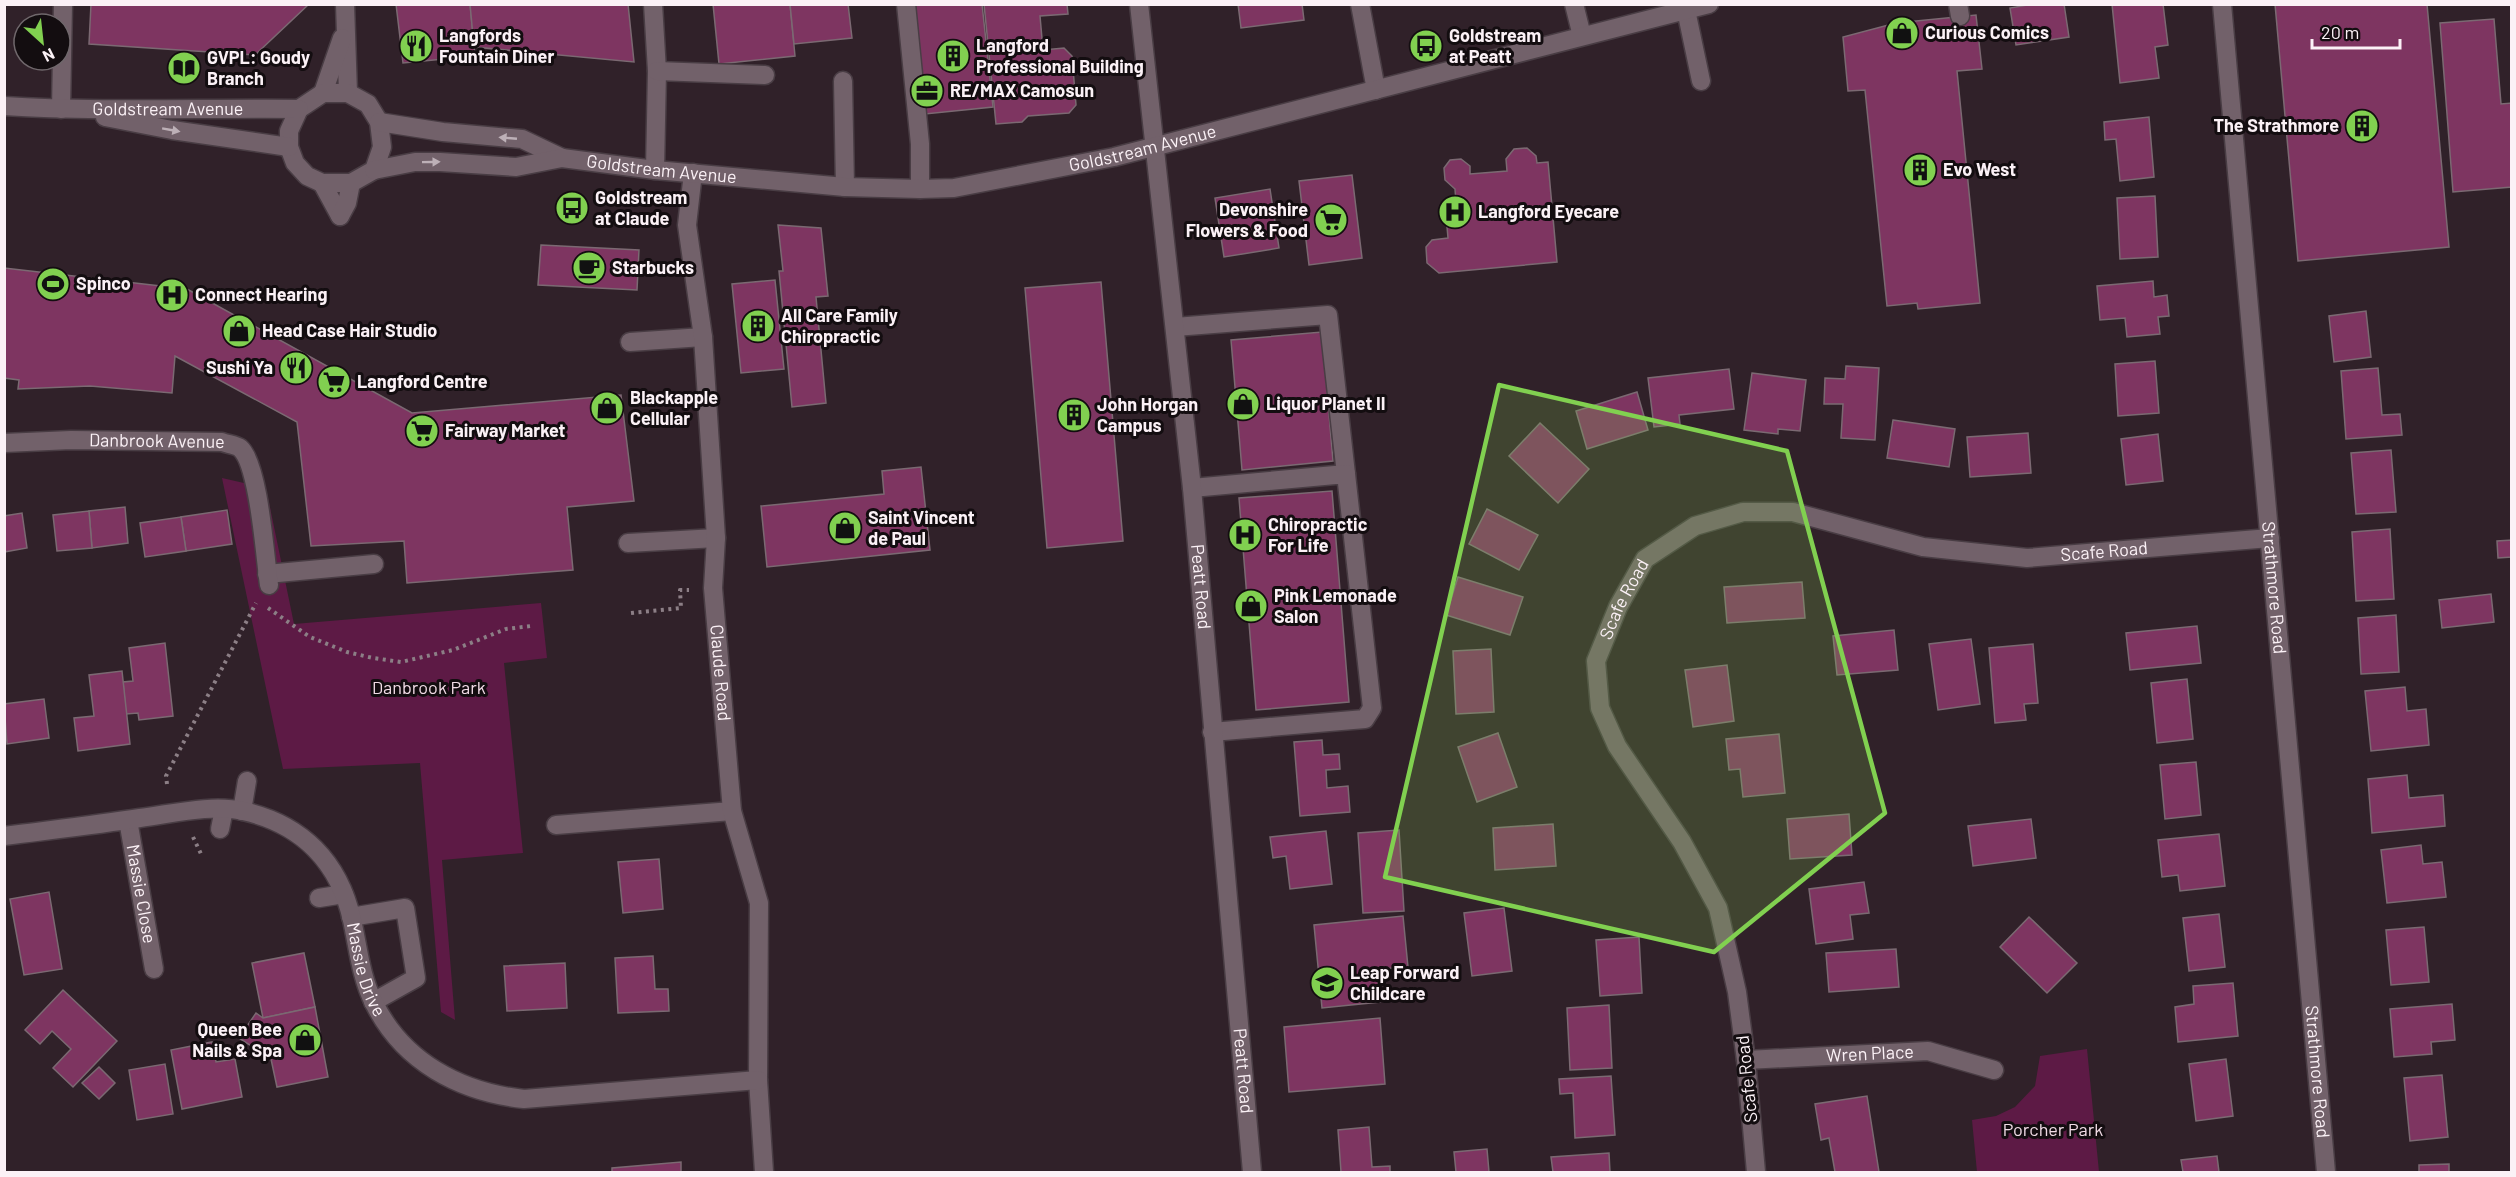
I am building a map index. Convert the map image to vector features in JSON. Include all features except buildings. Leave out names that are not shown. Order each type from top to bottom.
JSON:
[{"type":"street","points":[[63,4],[66,110]]},
{"type":"street","points":[[345,4],[344,31],[348,93]]},
{"type":"street","points":[[653,4],[657,71],[655,170]]},
{"type":"street","points":[[906,4],[920,144],[920,189]]},
{"type":"street","name":"Peatt Road","points":[[1139,4],[1192,488],[1252,1173]]},
{"type":"street","points":[[1360,4],[1376,90]]},
{"type":"street","points":[[1574,4],[1582,36]]},
{"type":"street","name":"Goldstream Avenue","points":[[379,122],[443,132],[522,139],[562,158],[655,170],[845,187],[954,188],[1114,157],[1709,4]]},
{"type":"street","name":"Strathmore Road","points":[[2222,4],[2326,1173]]},
{"type":"street","points":[[1686,10],[1701,81]]},
{"type":"street","points":[[323,93],[344,31]]},
{"type":"street","points":[[657,71],[765,75]]},
{"type":"street","points":[[843,81],[845,187]]},
{"type":"street","points":[[323,93],[348,93],[368,104],[379,122],[382,147],[374,170],[351,183],[322,183],[307,176],[296,163],[289,147],[289,131],[299,109],[323,93]]},
{"type":"street","name":"Goldstream Avenue","points":[[4,106],[66,110],[186,107],[299,109]]},
{"type":"street","name":"Goldstream Avenue","points":[[66,110],[172,130],[289,147]]},
{"type":"street","name":"Goldstream Avenue","points":[[374,170],[415,162],[516,167],[562,158]]},
{"type":"street","name":"Claude Road","points":[[693,173],[687,225],[703,337],[716,538],[713,588],[732,811],[759,903],[758,1080],[764,1173]]},
{"type":"street","points":[[322,183],[340,216],[347,203],[351,183]]},
{"type":"street","points":[[1175,327],[1328,315],[1372,708],[1365,719],[1212,732]]},
{"type":"street","points":[[630,342],[703,337]]},
{"type":"street","name":"Danbrook Avenue","points":[[4,443],[71,440],[222,442],[240,449],[250,466],[262,522],[268,579],[374,564]]},
{"type":"street","points":[[1192,488],[1347,474]]},
{"type":"street","name":"Scafe Road","points":[[1756,1173],[1746,1060],[1737,992],[1718,908],[1682,842],[1617,746],[1600,708],[1596,661],[1618,607],[1645,559],[1695,526],[1743,512],[1794,512],[1923,547],[2027,558],[2270,538]]},
{"type":"street","points":[[628,543],[716,538]]},
{"type":"street","points":[[220,829],[233,810],[247,781]]},
{"type":"street","name":"Massie Drive","points":[[4,836],[128,820],[233,810],[269,819],[292,831],[315,848],[332,869],[344,894],[363,974],[373,1002],[388,1028],[429,1068],[472,1089],[496,1096],[524,1099],[758,1080]]},
{"type":"street","points":[[556,825],[732,811]]},
{"type":"street","name":"Massie Close","points":[[128,820],[153,969]]},
{"type":"street","points":[[319,898],[344,894]]},
{"type":"street","points":[[351,917],[405,908],[416,978],[373,1002]]},
{"type":"street","name":"Wren Place","points":[[1746,1060],[1928,1051],[1994,1070]]},
{"type":"path","points":[[631,613],[681,608],[681,590],[692,589]]},
{"type":"path","points":[[167,784],[166,776],[257,601],[310,637],[346,652],[401,662],[453,650],[506,629],[531,626]]},
{"type":"path","points":[[193,837],[202,856]]},
{"type":"highlighted area","points":[[1499,385],[1787,451],[1885,813],[1714,952],[1385,877]]},
{"type":"green space","name":"Danbrook Park","points":[[222,478],[266,488],[294,624],[541,603],[547,658],[504,663],[523,853],[442,860],[455,1020],[441,1012],[420,763],[283,769]]},
{"type":"green space","name":"Porcher Park","points":[[2087,1049],[2099,1172],[1977,1172],[1972,1120],[1996,1116],[2015,1107],[2035,1086],[2040,1056]]},
{"type":"place","name":"Curious Comics","points":[[1902,33]]},
{"type":"place","name":"Langfords Fountain Diner","points":[[416,46]]},
{"type":"place","name":"Goldstream at Peatt","points":[[1426,46]]},
{"type":"place","name":"Langford Professional Building","points":[[953,56]]},
{"type":"place","name":"GVPL: Goudy Branch","points":[[184,68]]},
{"type":"place","name":"RE/MAX Camosun","points":[[927,91]]},
{"type":"place","name":"The Strathmore","points":[[2362,126]]},
{"type":"place","name":"Evo West","points":[[1920,170]]},
{"type":"place","name":"Goldstream at Claude","points":[[572,208]]},
{"type":"place","name":"Langford Eyecare","points":[[1455,212]]},
{"type":"place","name":"Devonshire Flowers & Food","points":[[1331,220]]},
{"type":"place","name":"Starbucks","points":[[589,268]]},
{"type":"place","name":"Spinco","points":[[53,284]]},
{"type":"place","name":"Connect Hearing","points":[[172,295]]},
{"type":"place","name":"All Care Family Chiropractic","points":[[758,326]]},
{"type":"place","name":"Head Case Hair Studio","points":[[239,331]]},
{"type":"place","name":"Sushi Ya","points":[[296,368]]},
{"type":"place","name":"Langford Centre","points":[[334,382]]},
{"type":"place","name":"Liquor Planet II","points":[[1243,404]]},
{"type":"place","name":"Blackapple Cellular","points":[[607,408]]},
{"type":"place","name":"John Horgan Campus","points":[[1074,415]]},
{"type":"place","name":"Fairway Market","points":[[422,431]]},
{"type":"place","name":"Saint Vincent de Paul","points":[[845,528]]},
{"type":"place","name":"Chiropractic For Life","points":[[1245,535]]},
{"type":"place","name":"Pink Lemonade Salon","points":[[1251,606]]},
{"type":"place","name":"Leap Forward Childcare","points":[[1327,983]]},
{"type":"place","name":"Queen Bee Nails & Spa","points":[[305,1040]]}]
